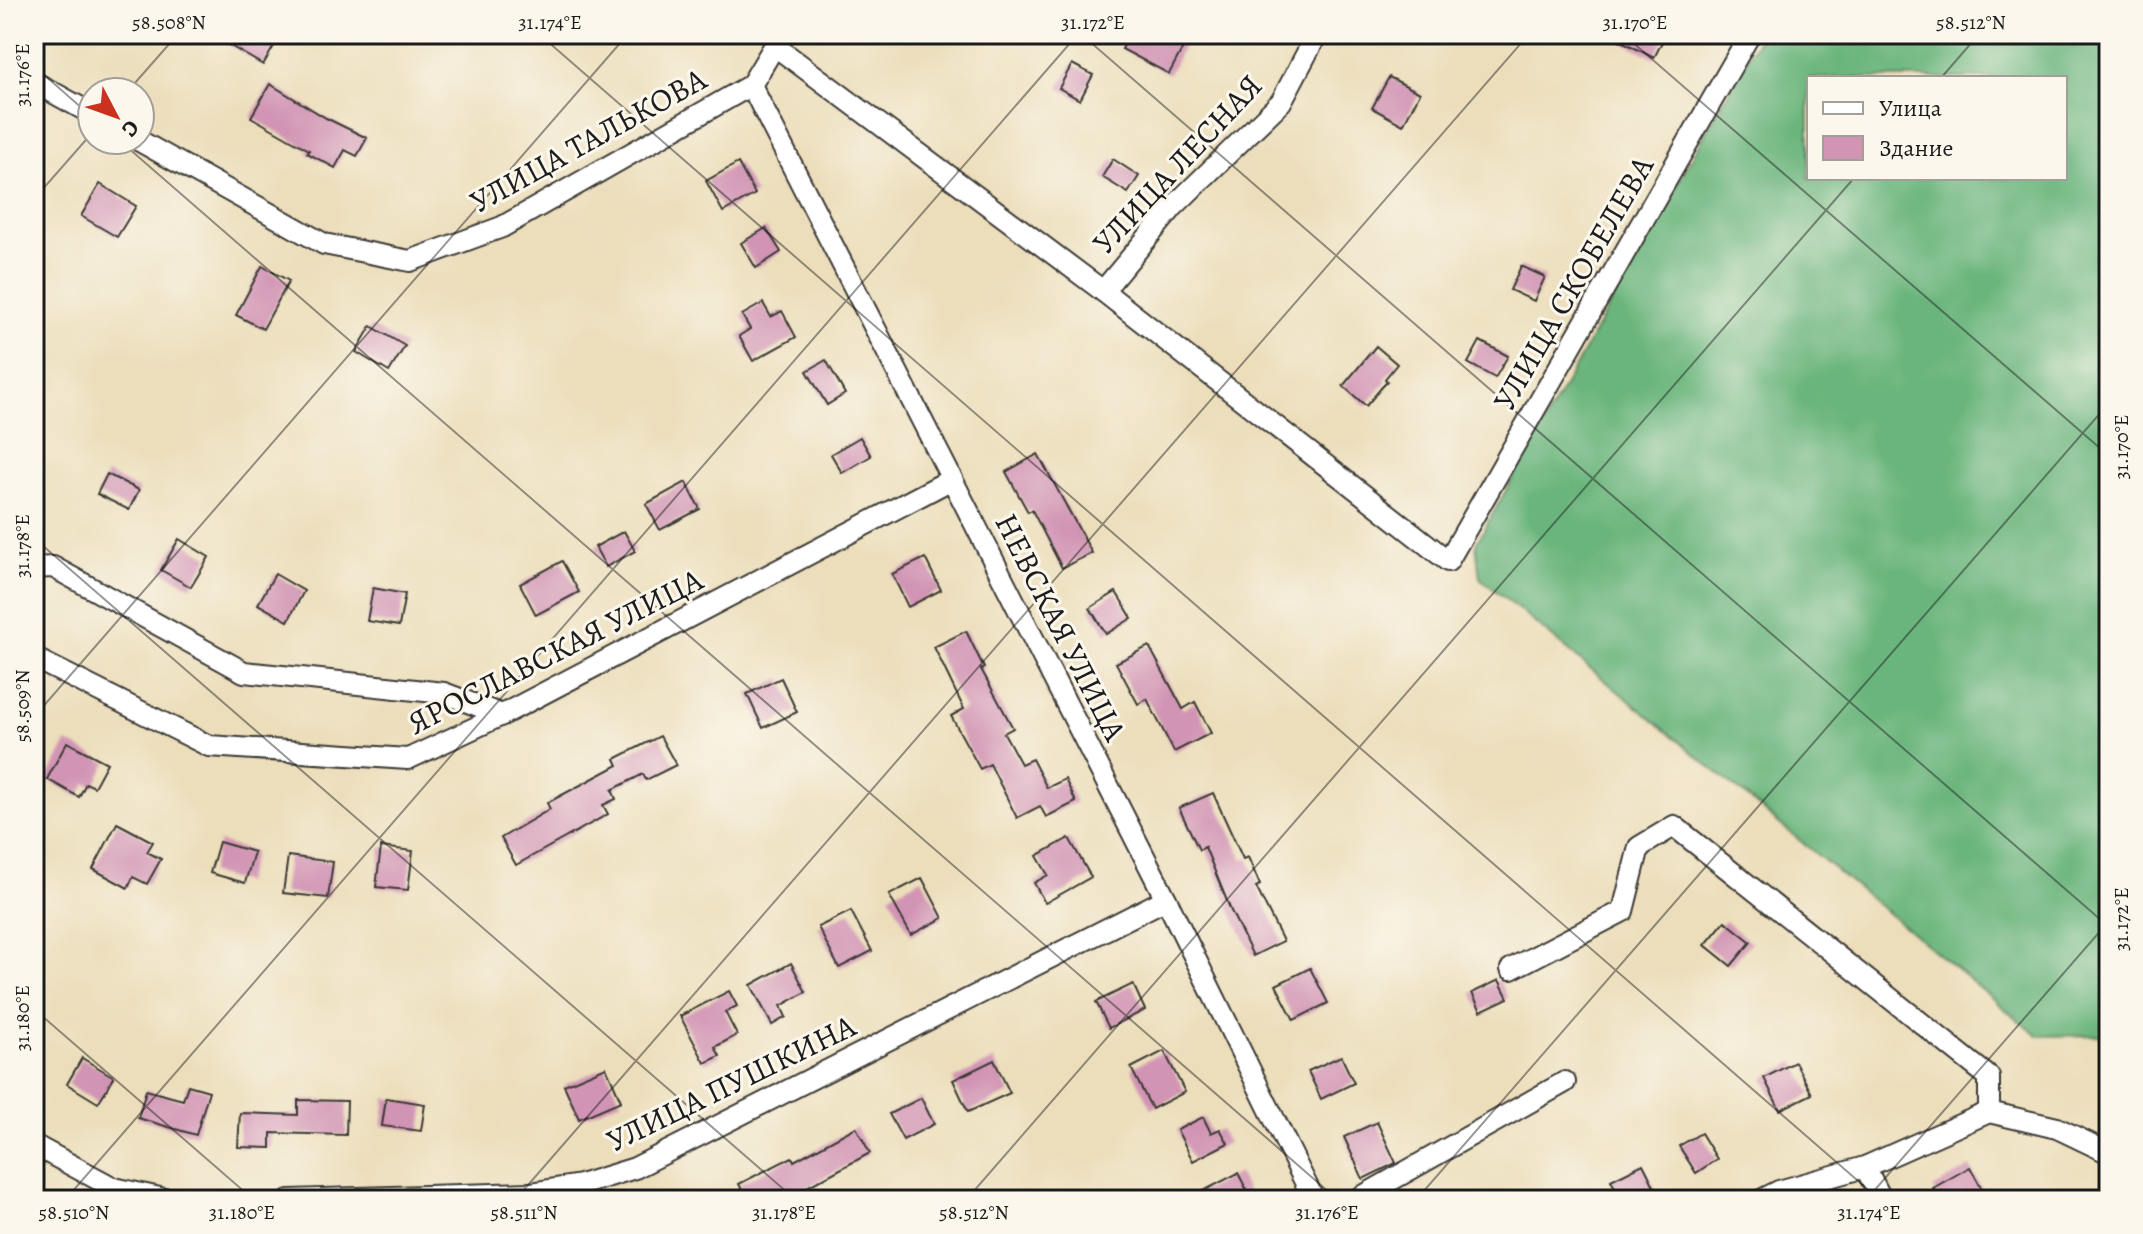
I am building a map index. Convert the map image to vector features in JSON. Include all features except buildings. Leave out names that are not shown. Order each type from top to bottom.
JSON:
[{"type":"street","name":"УЛИЦА ЛЕСНАЯ","points":[[1103,291],[1173,207],[1281,102],[1317,34]]},
{"type":"street","name":"УЛИЦА СКОБЕЛЕВА","points":[[1103,291],[1448,561],[1750,34]]},
{"type":"street","points":[[778,40],[1103,291]]},
{"type":"street","name":"УЛИЦА ТАЛЬКОВА","points":[[156,150],[324,244],[410,261],[502,227],[751,85],[778,40]]},
{"type":"street","points":[[34,82],[76,105]]},
{"type":"street","name":"НЕВСКАЯ УЛИЦА","points":[[751,85],[1166,899],[1314,1200]]},
{"type":"street","name":"ЯРОСЛАВСКАЯ УЛИЦА","points":[[34,658],[209,746],[408,759],[502,715],[952,479]]},
{"type":"street","points":[[34,568],[53,567],[244,672],[444,693],[502,715]]},
{"type":"street","points":[[1511,969],[1623,911],[1639,847],[1674,826],[1989,1077],[1989,1112]]},
{"type":"street","name":"УЛИЦА ПУШКИНА","points":[[290,1200],[530,1193],[580,1185],[635,1168],[1166,899]]},
{"type":"street","points":[[1356,1200],[1565,1082]]},
{"type":"street","points":[[1761,1200],[1779,1191],[1865,1167],[1989,1112],[2057,1128],[2109,1153]]},
{"type":"street","points":[[34,1145],[114,1188],[169,1200]]},
{"type":"street","points":[[1865,1167],[1882,1200]]},
{"type":"green space","points":[[1761,34],[2109,34],[2109,1035],[2038,1036],[1480,578],[1476,544]]}]
